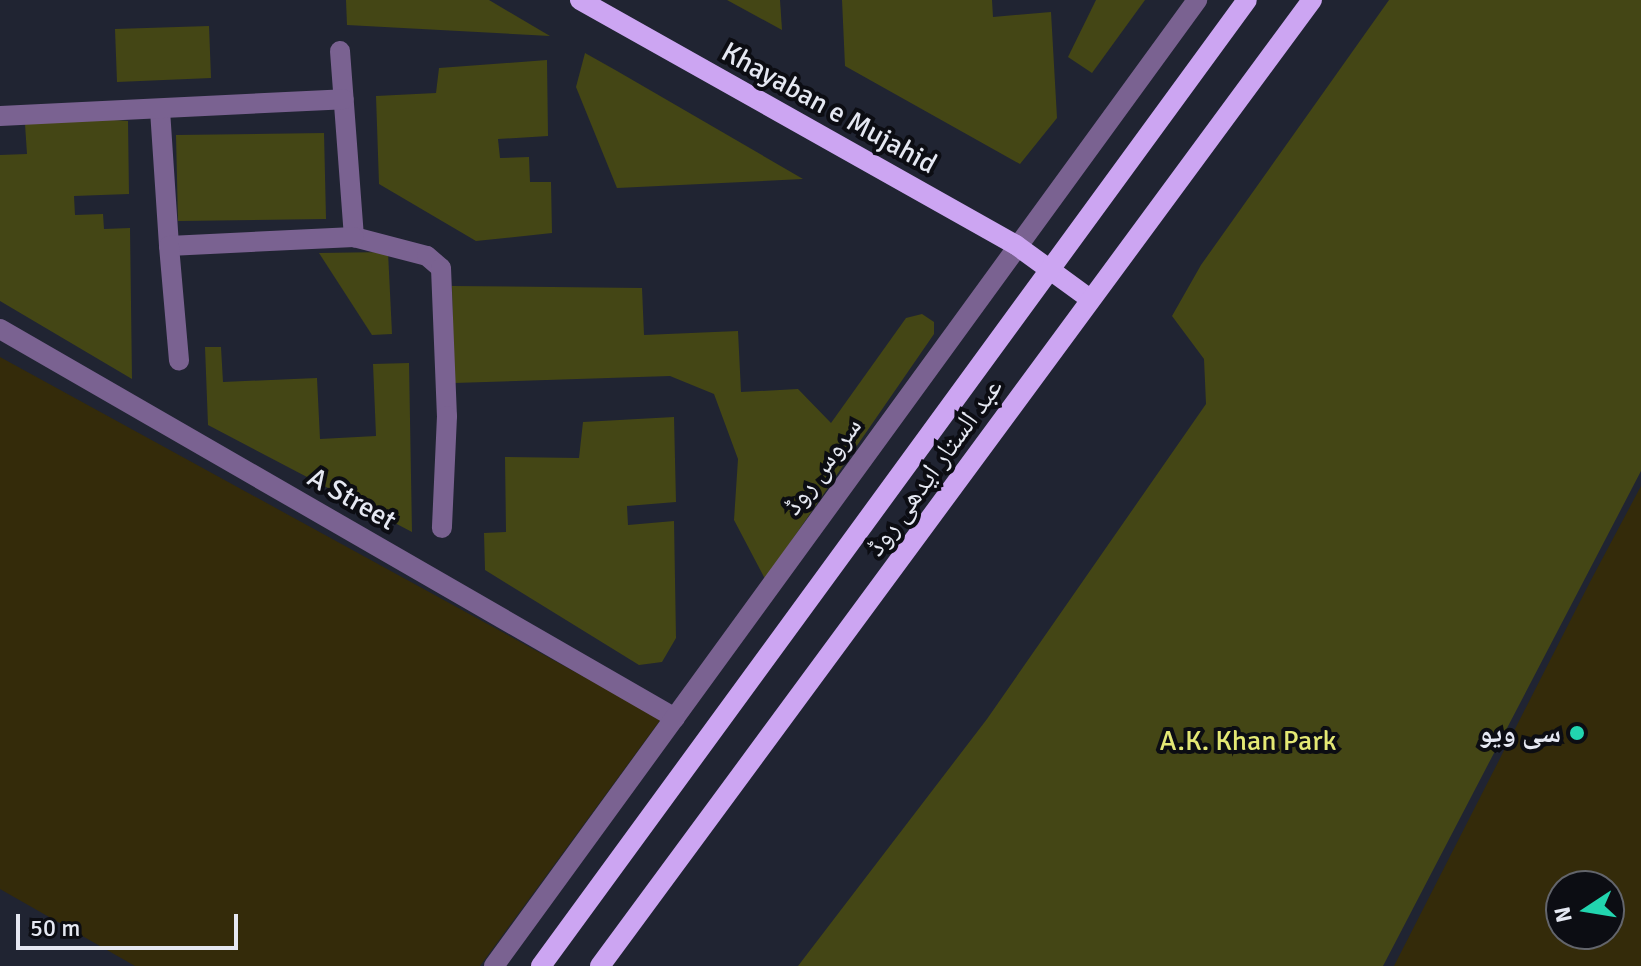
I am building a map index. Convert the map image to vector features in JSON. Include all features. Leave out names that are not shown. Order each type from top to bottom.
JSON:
[{"type":"main road","name":"Khayaban e Mujahid","points":[[580,0],[1016,245],[1090,299]]},
{"type":"main road","name":"عبد الستار ایدھی روڈ","points":[[541,966],[1247,0]]},
{"type":"main road","name":"عبد الستار ایدھی روڈ","points":[[600,966],[1312,0]]},
{"type":"street","name":"سروس روڈ","points":[[494,966],[1197,0]]},
{"type":"street","points":[[340,51],[354,237]]},
{"type":"street","points":[[0,116],[344,99]]},
{"type":"street","points":[[160,110],[179,361]]},
{"type":"street","points":[[169,246],[354,237],[427,256],[441,268],[447,416],[442,528]]},
{"type":"street","name":"A Street","points":[[0,329],[675,718]]},
{"type":"green space","points":[[346,0],[489,0],[550,36],[347,25]]},
{"type":"green space","points":[[727,0],[780,0],[782,30]]},
{"type":"green space","points":[[842,0],[992,0],[993,17],[1051,12],[1057,118],[1020,164],[845,66]]},
{"type":"green space","points":[[1096,0],[1145,0],[1092,73],[1068,57]]},
{"type":"green space","name":"A.K. Khan Park","points":[[1389,0],[1641,0],[1641,471],[1383,966],[798,966],[987,719],[1206,404],[1204,359],[1172,316],[1201,265]]},
{"type":"green space","points":[[209,26],[211,78],[117,82],[115,29]]},
{"type":"green space","points":[[585,53],[803,179],[617,188],[576,87]]},
{"type":"green space","points":[[547,60],[548,136],[498,139],[500,158],[529,157],[530,182],[551,182],[552,233],[476,241],[379,184],[376,96],[436,93],[439,68]]},
{"type":"green space","points":[[101,119],[128,121],[129,194],[74,196],[75,215],[103,214],[104,229],[130,228],[132,379],[0,301],[0,155],[27,154],[25,124]]},
{"type":"green space","points":[[324,133],[326,219],[178,221],[176,135]]},
{"type":"green space","points":[[388,252],[392,334],[372,335],[319,253]]},
{"type":"green space","points":[[452,286],[642,288],[644,335],[738,331],[741,392],[798,389],[831,423],[906,318],[922,314],[934,322],[934,334],[765,579],[734,520],[738,459],[714,394],[670,376],[454,383]]},
{"type":"green space","points":[[205,347],[221,347],[223,382],[317,378],[320,439],[376,436],[373,364],[409,363],[412,532],[208,425]]},
{"type":"green space","points":[[674,417],[676,502],[627,506],[628,525],[674,521],[676,638],[662,662],[639,665],[485,570],[484,533],[506,532],[505,457],[579,458],[583,422]]},
{"type":"sand","points":[[0,357],[661,719],[480,966],[135,966],[0,889]]},
{"type":"sand","name":"سی ویو","points":[[1641,486],[1641,966],[1394,966],[1591,580]]},
{"type":"place","name":"سی ویو","points":[[1577,733]]}]
